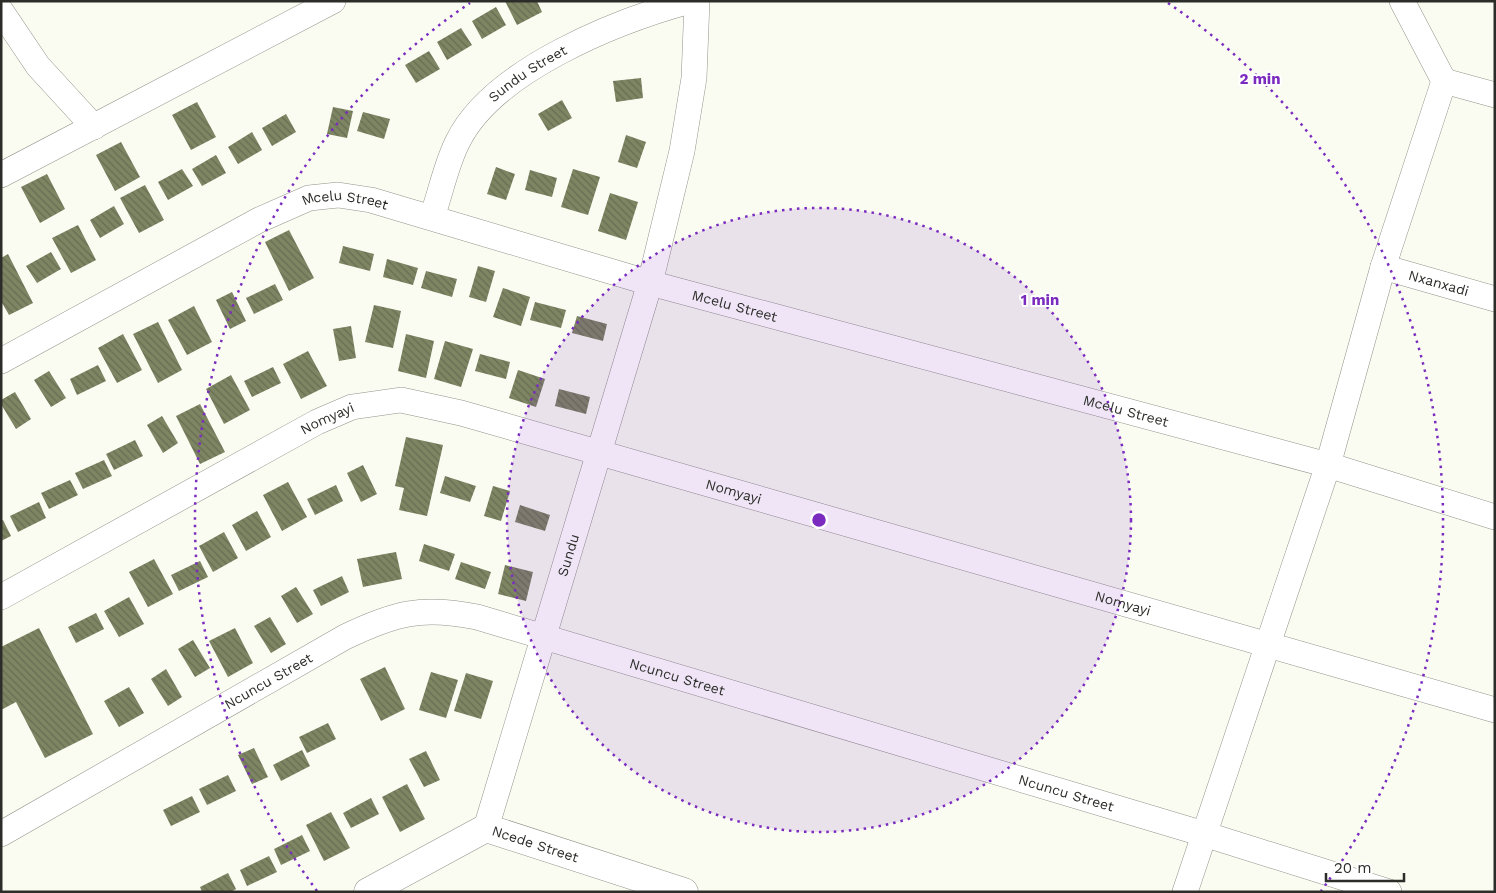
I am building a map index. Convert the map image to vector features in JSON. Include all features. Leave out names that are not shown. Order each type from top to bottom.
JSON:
[{"type":"street","points":[[1,175],[333,1]]},
{"type":"street","name":"Sundu Street","points":[[432,217],[458,141],[478,110],[502,88],[540,63],[596,36],[658,10],[690,1]]},
{"type":"street","points":[[650,283],[682,151],[694,78],[697,1]]},
{"type":"street","points":[[1185,892],[1270,645],[1328,465],[1383,267],[1444,81],[1402,1]]},
{"type":"street","points":[[1,11],[38,66],[94,127]]},
{"type":"street","points":[[1444,81],[1495,95]]},
{"type":"street","name":"Mcelu Street","points":[[1,361],[260,220],[308,198],[338,195],[354,197],[432,217],[650,283],[1328,465],[1495,517]]},
{"type":"street","name":"Nxanxadi","points":[[1383,267],[1495,299]]},
{"type":"street","name":"Sundu","points":[[486,828],[650,283]]},
{"type":"street","name":"Nomyayi","points":[[1,597],[317,422],[352,407],[401,400],[461,413],[598,454],[1495,710]]},
{"type":"street","name":"Ncuncu Street","points":[[1,834],[345,637],[377,623],[422,611],[446,611],[477,617],[544,639],[1204,834],[1389,892]]},
{"type":"street","name":"Ncede Street","points":[[368,892],[486,828],[684,892]]},
{"type":"building","points":[[505,1],[537,1],[542,12],[517,25]]},
{"type":"building","points":[[496,7],[506,25],[482,39],[472,21]]},
{"type":"building","points":[[461,28],[472,45],[447,60],[437,42]]},
{"type":"building","points":[[429,51],[440,69],[416,83],[405,65]]},
{"type":"building","points":[[641,78],[643,98],[616,102],[613,81]]},
{"type":"building","points":[[562,100],[572,118],[548,131],[538,114]]},
{"type":"building","points":[[197,102],[216,137],[191,150],[172,115]]},
{"type":"building","points":[[333,107],[353,111],[347,138],[327,134]]},
{"type":"building","points":[[363,112],[390,119],[384,139],[357,131]]},
{"type":"building","points":[[286,114],[296,132],[272,146],[262,128]]},
{"type":"building","points":[[252,132],[262,150],[238,164],[228,147]]},
{"type":"building","points":[[626,135],[646,142],[637,168],[618,162]]},
{"type":"building","points":[[121,142],[140,177],[115,191],[96,155]]},
{"type":"building","points":[[216,155],[226,173],[202,186],[192,169]]},
{"type":"building","points":[[496,167],[515,174],[506,200],[487,194]]},
{"type":"building","points":[[182,169],[193,186],[168,200],[158,182]]},
{"type":"building","points":[[573,169],[600,177],[588,215],[561,207]]},
{"type":"building","points":[[530,170],[557,178],[552,197],[525,190]]},
{"type":"building","points":[[47,174],[65,209],[40,223],[21,187]]},
{"type":"building","points":[[145,185],[164,220],[139,233],[120,198]]},
{"type":"building","points":[[610,193],[638,202],[626,240],[598,231]]},
{"type":"building","points":[[114,206],[124,224],[100,238],[90,220]]},
{"type":"building","points":[[78,225],[96,260],[71,273],[52,238]]},
{"type":"building","points":[[289,230],[314,278],[289,291],[265,242]]},
{"type":"building","points":[[343,246],[374,254],[370,271],[339,263]]},
{"type":"building","points":[[51,252],[61,269],[37,283],[26,266]]},
{"type":"building","points":[[8,254],[33,303],[9,315],[1,301],[1,258]]},
{"type":"building","points":[[387,259],[418,268],[413,285],[383,277]]},
{"type":"building","points":[[478,266],[495,271],[486,302],[469,297]]},
{"type":"building","points":[[426,271],[457,279],[452,297],[421,288]]},
{"type":"building","points":[[275,284],[283,300],[254,314],[246,298]]},
{"type":"building","points":[[503,288],[530,297],[521,326],[493,317]]},
{"type":"building","points":[[232,292],[246,321],[230,329],[216,300]]},
{"type":"building","points":[[535,302],[566,310],[561,328],[530,320]]},
{"type":"building","points":[[374,305],[401,311],[393,348],[365,342]]},
{"type":"building","points":[[194,306],[212,342],[187,355],[168,320]]},
{"type":"building","points":[[577,316],[607,324],[603,341],[572,333]]},
{"type":"building","points":[[158,322],[182,370],[158,383],[133,334]]},
{"type":"building","points":[[351,326],[356,358],[339,361],[333,329]]},
{"type":"building","points":[[123,334],[142,370],[117,383],[98,348]]},
{"type":"building","points":[[406,334],[434,341],[426,378],[398,371]]},
{"type":"building","points":[[445,341],[473,349],[461,387],[434,379]]},
{"type":"building","points":[[308,351],[327,386],[301,399],[283,364]]},
{"type":"building","points":[[480,354],[510,362],[506,379],[475,371]]},
{"type":"building","points":[[98,365],[106,381],[77,395],[70,379]]},
{"type":"building","points":[[273,367],[281,383],[252,397],[244,381]]},
{"type":"building","points":[[518,370],[545,379],[536,407],[509,398]]},
{"type":"building","points":[[49,371],[66,398],[51,407],[34,380]]},
{"type":"building","points":[[231,375],[250,410],[224,424],[206,389]]},
{"type":"building","points":[[559,389],[590,397],[586,414],[555,406]]},
{"type":"building","points":[[15,392],[31,419],[16,429],[1,404],[1,400]]},
{"type":"building","points":[[200,404],[225,452],[200,464],[176,416]]},
{"type":"building","points":[[162,416],[178,443],[163,453],[147,425]]},
{"type":"building","points":[[406,437],[443,445],[427,516],[399,510],[404,488],[395,486]]},
{"type":"building","points":[[135,440],[143,456],[114,470],[106,454]]},
{"type":"building","points":[[104,460],[112,476],[83,489],[75,473]]},
{"type":"building","points":[[363,465],[377,494],[361,502],[347,473]]},
{"type":"building","points":[[445,476],[476,486],[470,502],[440,493]]},
{"type":"building","points":[[70,480],[78,495],[49,509],[41,493]]},
{"type":"building","points":[[288,482],[307,517],[282,531],[263,495]]},
{"type":"building","points":[[336,485],[343,501],[315,515],[307,499]]},
{"type":"building","points":[[493,486],[510,491],[501,521],[484,516]]},
{"type":"building","points":[[39,502],[46,518],[18,532],[10,516]]},
{"type":"building","points":[[520,505],[550,515],[545,531],[515,522]]},
{"type":"building","points":[[257,511],[271,537],[246,551],[232,525]]},
{"type":"building","points":[[3,520],[11,536],[1,541],[1,521]]},
{"type":"building","points":[[224,532],[238,558],[213,572],[199,546]]},
{"type":"building","points":[[424,544],[455,554],[449,571],[419,561]]},
{"type":"building","points":[[396,552],[402,579],[363,587],[357,559]]},
{"type":"building","points":[[154,559],[173,594],[148,607],[129,572]]},
{"type":"building","points":[[200,561],[208,577],[179,591],[171,575]]},
{"type":"building","points":[[461,562],[491,572],[485,589],[455,579]]},
{"type":"building","points":[[505,565],[533,572],[526,601],[498,594]]},
{"type":"building","points":[[342,576],[349,592],[321,606],[313,590]]},
{"type":"building","points":[[296,587],[313,614],[297,623],[281,596]]},
{"type":"building","points":[[129,597],[144,624],[119,637],[104,611]]},
{"type":"building","points":[[96,613],[104,629],[76,643],[68,627]]},
{"type":"building","points":[[270,617],[286,644],[271,653],[254,626]]},
{"type":"building","points":[[39,628],[93,734],[45,758],[16,702],[1,710],[1,647]]},
{"type":"building","points":[[235,628],[253,663],[228,677],[209,641]]},
{"type":"building","points":[[193,640],[210,668],[195,677],[178,649]]},
{"type":"building","points":[[385,667],[405,709],[381,721],[360,679]]},
{"type":"building","points":[[166,669],[182,697],[168,706],[151,679]]},
{"type":"building","points":[[431,672],[458,680],[446,718],[419,710]]},
{"type":"building","points":[[466,673],[493,681],[481,719],[454,711]]},
{"type":"building","points":[[129,687],[144,713],[119,727],[104,701]]},
{"type":"building","points":[[328,723],[336,739],[307,753],[299,737]]},
{"type":"building","points":[[254,748],[268,777],[252,784],[238,755]]},
{"type":"building","points":[[302,750],[310,766],[281,781],[273,765]]},
{"type":"building","points":[[426,751],[440,780],[424,787],[409,759]]},
{"type":"building","points":[[228,775],[236,791],[207,805],[199,789]]},
{"type":"building","points":[[407,784],[425,819],[400,832],[382,797]]},
{"type":"building","points":[[192,796],[200,812],[171,826],[163,810]]},
{"type":"building","points":[[371,798],[379,814],[351,828],[343,813]]},
{"type":"building","points":[[331,812],[350,848],[324,861],[306,825]]},
{"type":"building","points":[[302,835],[310,851],[281,865],[274,849]]},
{"type":"building","points":[[269,856],[277,872],[247,886],[240,870]]},
{"type":"building","points":[[228,873],[236,889],[231,892],[202,892],[200,887]]}]
